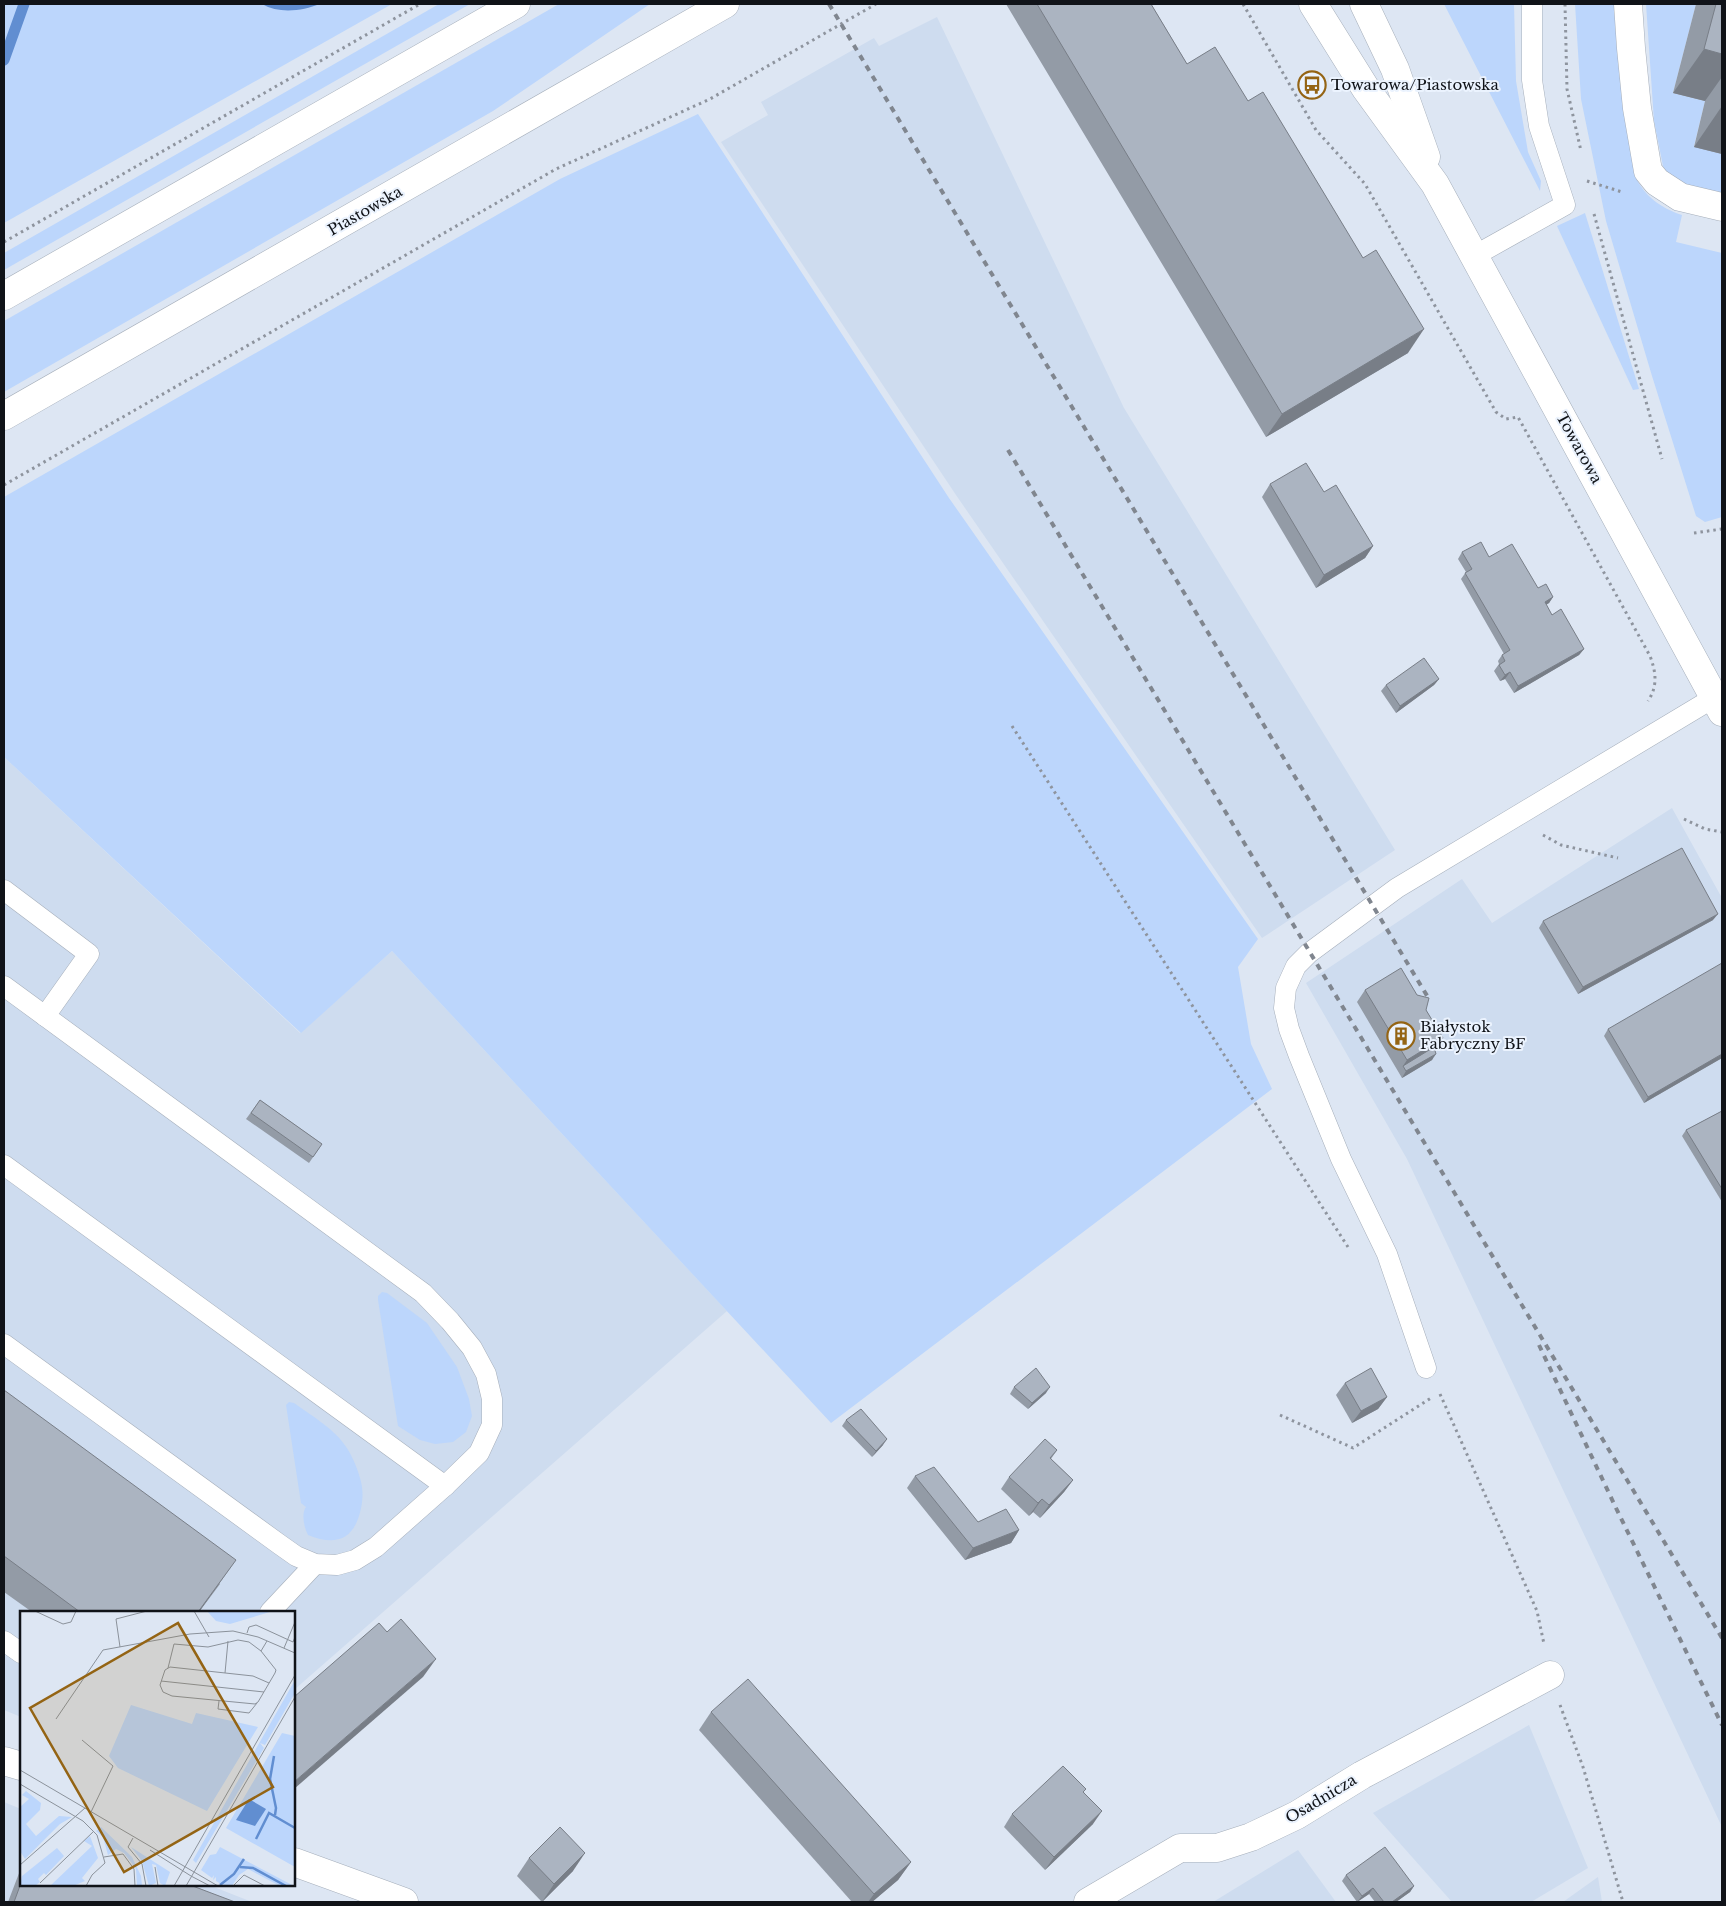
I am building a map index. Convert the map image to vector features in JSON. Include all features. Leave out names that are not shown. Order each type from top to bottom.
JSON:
[{"type":"main road","points":[[4,296],[516,4]]},
{"type":"main road","name":"Piastowska","points":[[4,416],[725,4]]},
{"type":"main road","name":"Towarowa","points":[[1312,4],[1366,89],[1435,184],[1718,705]]},
{"type":"main road","name":"Towarowa","points":[[1364,4],[1395,69],[1435,184]]},
{"type":"main road","points":[[1628,4],[1638,108],[1648,172],[1657,182],[1680,197],[1722,207]]},
{"type":"main road","name":"Osadnicza","points":[[1088,1902],[1180,1848],[1217,1848],[1251,1837],[1297,1815],[1362,1775],[1550,1675]]},
{"type":"main road","points":[[4,1761],[20,1766]]},
{"type":"main road","points":[[295,1862],[404,1902]]},
{"type":"lane","points":[[1474,256],[1565,205],[1539,126],[1532,80],[1532,4]]},
{"type":"lane","points":[[1426,1368],[1387,1254],[1341,1159],[1289,1029],[1284,1008],[1286,988],[1296,966],[1309,952],[1372,904],[1661,729],[1718,705]]},
{"type":"lane","points":[[4,890],[89,954],[45,1016]]},
{"type":"lane","points":[[4,986],[423,1293],[450,1321],[472,1348],[486,1374],[492,1399],[492,1425],[478,1453],[445,1486],[376,1546],[355,1560],[337,1565],[316,1564],[296,1556],[4,1344]]},
{"type":"lane","points":[[4,1165],[445,1486]]},
{"type":"lane","points":[[271,1611],[316,1564]]},
{"type":"lane","points":[[4,1641],[20,1653]]},
{"type":"path","points":[[4,242],[420,4]]},
{"type":"path","points":[[4,485],[556,169],[710,99],[876,4]]},
{"type":"path","points":[[1243,4],[1316,130],[1365,184],[1496,412],[1506,419],[1518,417],[1650,656],[1655,669],[1656,684],[1653,694],[1646,705],[1661,729]]},
{"type":"path","points":[[1565,4],[1567,88],[1581,153]]},
{"type":"path","points":[[1585,172],[1589,190]]},
{"type":"path","points":[[1559,191],[1592,208],[1662,459]]},
{"type":"path","points":[[1694,533],[1722,528]]},
{"type":"path","points":[[1012,726],[1351,1251]]},
{"type":"path","points":[[1684,819],[1705,829],[1722,832]]},
{"type":"path","points":[[1503,824],[1531,829],[1561,845],[1618,858]]},
{"type":"path","points":[[1280,1415],[1353,1448],[1439,1392],[1537,1611],[1550,1675],[1583,1767],[1623,1902]]},
{"type":"shaded area","points":[[4,4],[392,4],[4,223]]},
{"type":"shaded area","points":[[439,4],[470,4],[4,270],[4,253]]},
{"type":"shaded area","points":[[559,4],[650,4],[493,111],[4,392],[4,321]]},
{"type":"shaded area","points":[[1444,4],[1514,4],[1516,81],[1528,152],[1541,181],[1540,191]]},
{"type":"shaded area","points":[[1575,4],[1616,4],[1619,71],[1635,176],[1639,183],[1654,201],[1682,215],[1676,242],[1722,253],[1722,517],[1705,522],[1696,516],[1606,221],[1581,99]]},
{"type":"shaded area","points":[[1646,4],[1696,4],[1673,93],[1705,101],[1694,146],[1722,154],[1722,194],[1685,186],[1667,173],[1663,166],[1654,121]]},
{"type":"shaded area","points":[[937,17],[1124,408],[1395,850],[1262,938],[956,495],[721,142],[768,115],[761,102],[874,38],[879,46]]},
{"type":"shaded area","points":[[698,114],[949,498],[1258,939],[1238,967],[1251,1044],[1272,1089],[831,1423],[392,951],[301,1033],[4,757],[4,497],[560,179]]},
{"type":"shaded area","points":[[1585,213],[1639,389],[1633,390],[1557,226]]},
{"type":"shaded area","points":[[4,757],[300,1033],[392,951],[727,1311],[295,1689],[295,1611],[20,1611],[20,1717],[4,1710]]},
{"type":"shaded area","points":[[1672,808],[1722,898],[1722,1827],[1407,1159],[1306,983],[1462,879],[1492,923]]},
{"type":"shaded area","points":[[382,1292],[387,1293],[427,1323],[457,1367],[469,1399],[472,1416],[466,1432],[453,1442],[435,1444],[420,1440],[398,1426],[378,1300],[378,1296]]},
{"type":"shaded area","points":[[289,1402],[294,1403],[334,1432],[347,1448],[357,1469],[362,1492],[360,1511],[351,1531],[340,1539],[325,1540],[308,1535],[303,1517],[306,1507],[301,1503],[286,1405]]},
{"type":"shaded area","points":[[1529,1725],[1588,1868],[1531,1902],[1452,1902],[1373,1813]]},
{"type":"shaded area","points":[[4,1802],[20,1809],[20,1886],[212,1886],[252,1902],[4,1902]]},
{"type":"shaded area","points":[[1298,1850],[1336,1902],[1213,1902]]},
{"type":"shaded area","points":[[1598,1877],[1602,1902],[1563,1902]]},
{"type":"water","points":[[262,4],[320,4],[306,8],[283,10]]},
{"type":"building","points":[[1037,4],[1151,4],[1187,64],[1215,47],[1248,101],[1263,92],[1363,258],[1376,250],[1424,329],[1282,414]]},
{"type":"building","points":[[1716,4],[1722,4],[1722,54],[1704,49]]},
{"type":"building","points":[[1306,463],[1324,492],[1336,485],[1373,546],[1324,575],[1270,484]]},
{"type":"building","points":[[1481,542],[1489,557],[1512,544],[1538,588],[1546,584],[1553,597],[1545,602],[1552,615],[1561,609],[1584,649],[1518,686],[1510,672],[1505,675],[1499,665],[1505,661],[1502,655],[1510,650],[1465,573],[1472,569],[1462,552]]},
{"type":"building","points":[[1424,658],[1439,679],[1400,706],[1386,685]]},
{"type":"building","points":[[1682,848],[1718,914],[1583,987],[1543,921]]},
{"type":"building","points":[[1722,963],[1722,1054],[1648,1097],[1608,1029]]},
{"type":"building","name":"Białystok Fabryczny BF","points":[[1401,968],[1417,995],[1429,998],[1426,1010],[1443,1038],[1407,1060],[1365,990]]},
{"type":"building","points":[[1434,1047],[1436,1054],[1406,1071],[1403,1066]]},
{"type":"building","points":[[260,1100],[322,1144],[313,1157],[251,1113]]},
{"type":"building","points":[[1722,1111],[1722,1189],[1686,1130]]},
{"type":"building","points":[[1036,1368],[1050,1387],[1032,1403],[1014,1387]]},
{"type":"building","points":[[1371,1368],[1387,1397],[1361,1411],[1345,1383]]},
{"type":"building","points":[[4,1390],[236,1560],[199,1611],[79,1611],[4,1556]]},
{"type":"building","points":[[861,1409],[887,1439],[876,1451],[846,1420]]},
{"type":"building","points":[[1045,1439],[1057,1450],[1050,1458],[1073,1480],[1049,1505],[1042,1499],[1038,1503],[1009,1477]]},
{"type":"building","points":[[934,1467],[978,1522],[1006,1509],[1019,1530],[973,1548],[915,1476]]},
{"type":"building","points":[[401,1619],[436,1659],[295,1781],[295,1696],[379,1623],[387,1632]]},
{"type":"building","points":[[748,1679],[911,1862],[874,1894],[711,1712]]},
{"type":"building","points":[[1063,1766],[1086,1789],[1083,1792],[1102,1811],[1054,1857],[1012,1814]]},
{"type":"building","points":[[560,1827],[585,1853],[554,1884],[529,1858]]},
{"type":"building","points":[[1385,1847],[1414,1886],[1392,1902],[1384,1902],[1373,1888],[1362,1896],[1346,1875]]},
{"type":"building","points":[[20,1886],[193,1886],[235,1902],[14,1902]]},
{"type":"waterway","points":[[4,60],[24,4]]},
{"type":"railway","points":[[829,4],[1429,999]]},
{"type":"railway","points":[[1008,450],[1722,1638]]},
{"type":"railway","points":[[1539,1345],[1722,1725]]},
{"type":"place","name":"Towarowa/Piastowska","points":[[1312,85]]},
{"type":"place","name":"Białystok Fabryczny BF","points":[[1401,1036]]}]
